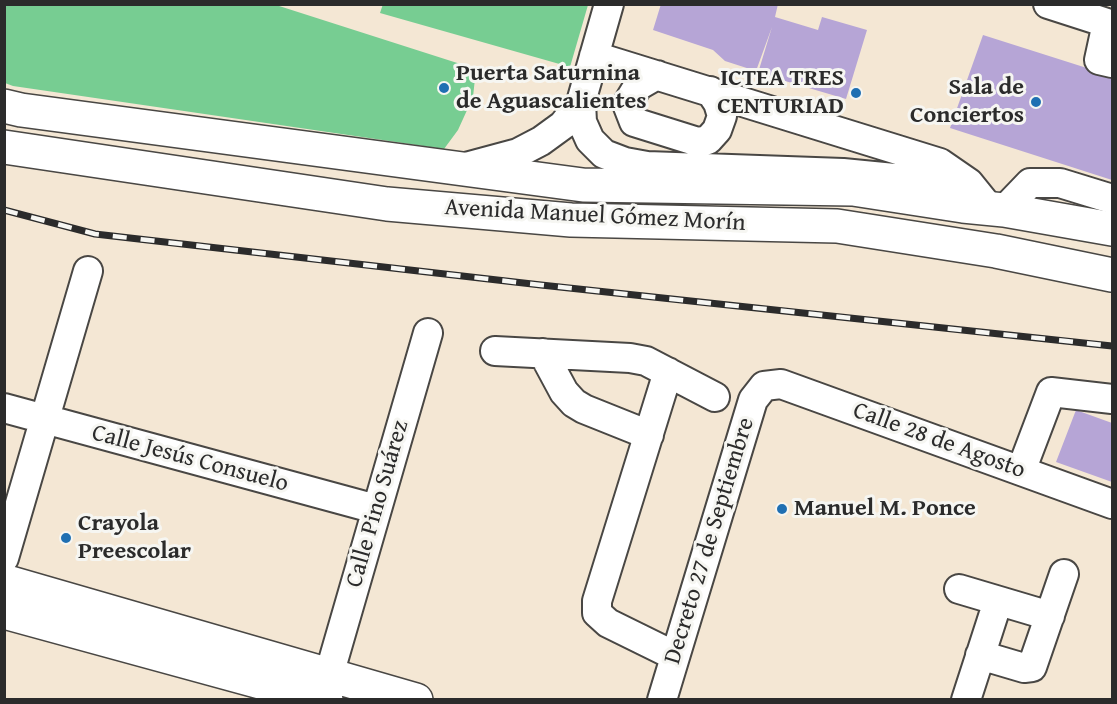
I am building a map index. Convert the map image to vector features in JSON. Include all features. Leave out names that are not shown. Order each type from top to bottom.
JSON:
[{"type":"main road","name":"Avenida Manuel Gómez Morín","points":[[4,106],[457,170],[583,185],[853,189],[1113,229]]},
{"type":"main road","name":"Avenida Manuel Gómez Morín","points":[[4,147],[387,204],[571,220],[837,226],[996,251],[1113,275]]},
{"type":"main road","points":[[4,581],[325,693]]},
{"type":"main road","points":[[4,612],[325,693],[416,699]]},
{"type":"street","points":[[609,4],[581,102],[582,122],[590,140],[604,154],[625,162],[647,166],[843,173],[904,179],[986,208]]},
{"type":"street","points":[[1048,4],[1107,23],[1099,60],[1113,63]]},
{"type":"street","points":[[594,56],[940,163],[969,183],[986,208]]},
{"type":"street","points":[[657,75],[638,86],[627,104],[634,122],[698,142],[708,140],[717,130],[722,116],[718,103],[710,91]]},
{"type":"street","points":[[457,170],[518,153],[541,141],[563,125],[581,102]]},
{"type":"street","points":[[986,208],[1030,183],[1060,183],[1113,199]]},
{"type":"street","points":[[4,558],[88,271]]},
{"type":"street","name":"Calle Pino Suárez","points":[[325,693],[428,333]]},
{"type":"street","points":[[495,351],[630,358],[646,361],[715,397]]},
{"type":"street","points":[[543,353],[564,392],[574,403],[649,435]]},
{"type":"street","points":[[668,372],[597,601],[597,613],[608,623],[675,656]]},
{"type":"street","name":"Calle 28 de Agosto","points":[[764,386],[781,384],[1113,504]]},
{"type":"street","name":"Decreto 27 de Septiembre","points":[[662,699],[753,400],[764,386]]},
{"type":"street","points":[[1021,471],[1051,392],[1113,399]]},
{"type":"street","name":"Calle Jesús Consuelo","points":[[4,408],[376,509]]},
{"type":"street","points":[[980,655],[1024,668],[1032,667],[1065,574]]},
{"type":"street","points":[[959,589],[1050,616]]},
{"type":"street","points":[[966,699],[998,601]]},
{"type":"green space","points":[[383,4],[588,5],[570,67],[380,13]]},
{"type":"green space","points":[[4,5],[276,5],[476,69],[473,97],[458,130],[444,149],[13,86],[5,83]]},
{"type":"building","points":[[661,4],[778,4],[775,17],[818,30],[822,17],[867,30],[846,99],[758,73],[772,27],[756,71],[725,61],[713,50],[653,30]]},
{"type":"building","name":"Sala de Conciertos","points":[[983,35],[1112,76],[1112,180],[950,128]]},
{"type":"building","points":[[1076,410],[1112,423],[1112,482],[1056,462]]},
{"type":"railway","points":[[4,210],[95,234],[541,285],[1112,346]]},
{"type":"place","name":"Puerta Saturnina de Aguascalientes","points":[[444,88]]},
{"type":"place","name":"ICTEA TRES CENTURIAD","points":[[856,93]]},
{"type":"place","name":"Sala de Conciertos","points":[[1036,102]]},
{"type":"place","name":"Manuel M. Ponce","points":[[782,509]]},
{"type":"place","name":"Crayola Preescolar","points":[[66,538]]}]
